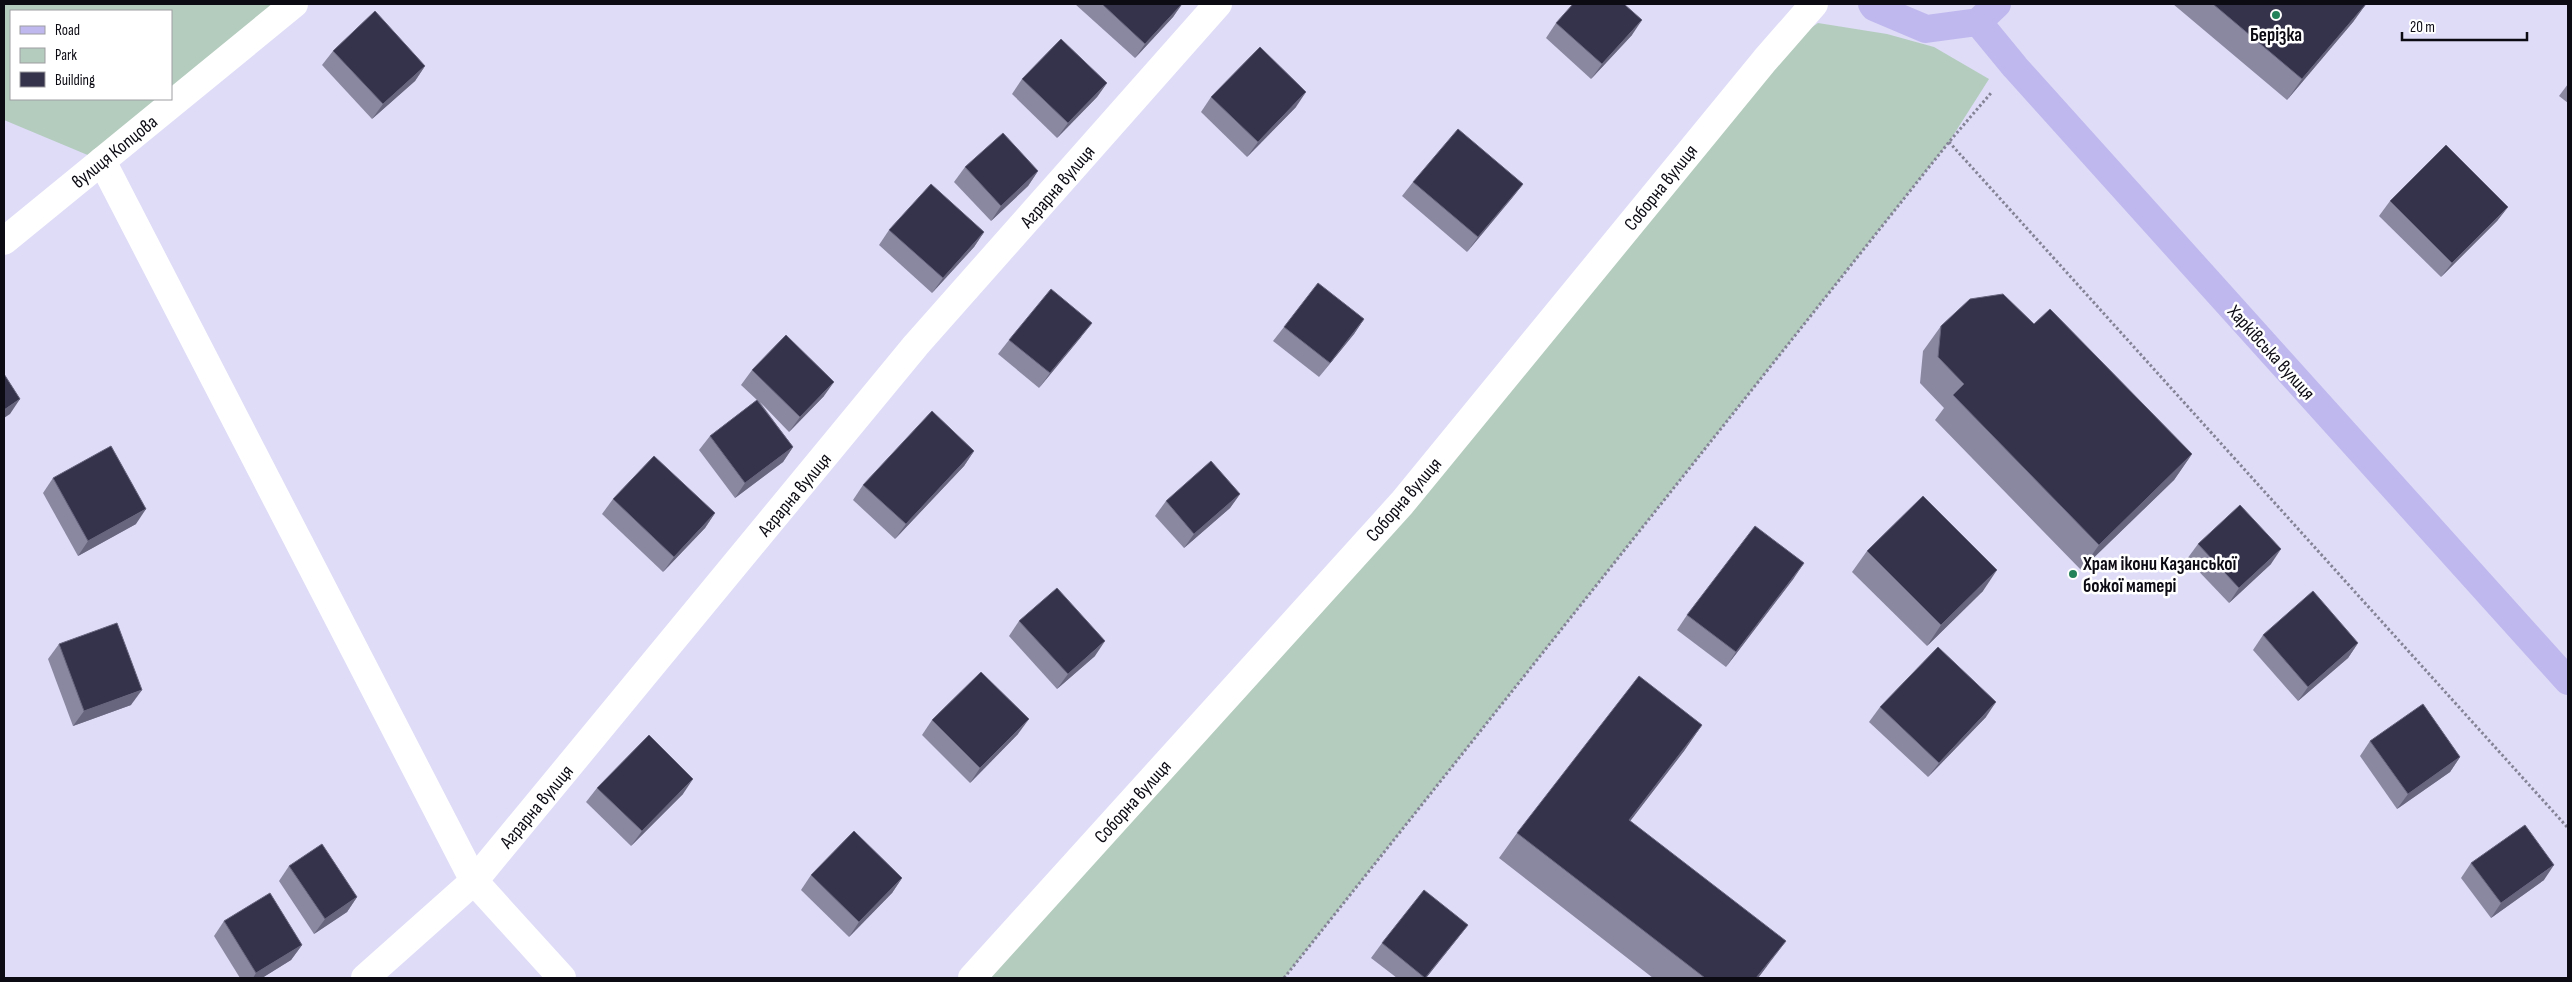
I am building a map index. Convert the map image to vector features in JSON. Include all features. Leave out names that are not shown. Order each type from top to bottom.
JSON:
[{"type":"main road","points":[[1872,4],[1874,7],[1926,29],[1987,13]]},
{"type":"main road","name":"Харківська вулиця","points":[[1987,13],[2015,67],[2568,681]]},
{"type":"street","name":"вулиця Копцова","points":[[4,241],[294,4]]},
{"type":"street","name":"Аграрна вулиця","points":[[365,978],[474,882],[916,346],[1218,4]]},
{"type":"street","name":"Соборна вулиця","points":[[972,978],[1402,503],[1765,60],[1814,4]]},
{"type":"street","points":[[102,161],[474,882],[562,978]]},
{"type":"path","points":[[1284,978],[1949,142],[2015,67]]},
{"type":"path","points":[[1949,142],[2568,828]]},
{"type":"green space","points":[[4,4],[294,4],[102,161],[4,120]]},
{"type":"green space","points":[[1818,23],[1887,34],[1934,47],[1989,79],[1949,142],[1284,978],[972,978],[1402,503],[1765,60]]},
{"type":"building","points":[[1102,4],[1182,4],[1145,44]]},
{"type":"building","points":[[1573,4],[1624,4],[1642,20],[1602,64],[1556,23]]},
{"type":"building","points":[[2213,4],[2366,4],[2302,79]]},
{"type":"building","points":[[375,11],[425,66],[383,104],[333,51]]},
{"type":"building","points":[[1061,39],[1107,83],[1068,123],[1022,79]]},
{"type":"building","points":[[1260,47],[1306,92],[1258,142],[1211,97]]},
{"type":"building","points":[[1458,129],[1523,184],[1478,237],[1413,182]]},
{"type":"building","points":[[1003,133],[1038,171],[1001,206],[965,167]]},
{"type":"building","points":[[2446,145],[2508,207],[2452,263],[2390,201]]},
{"type":"building","points":[[931,184],[984,232],[943,278],[889,230]]},
{"type":"building","points":[[1318,283],[1364,319],[1330,363],[1284,327]]},
{"type":"building","points":[[1051,289],[1092,323],[1050,373],[1009,340]]},
{"type":"building","points":[[2003,294],[2034,324],[2050,309],[2192,454],[2099,545],[1953,395],[1964,384],[1938,357],[1941,326],[1970,299]]},
{"type":"building","points":[[786,335],[834,382],[800,417],[752,370]]},
{"type":"building","points":[[4,374],[20,399],[4,410]]},
{"type":"building","points":[[757,400],[793,447],[745,483],[710,436]]},
{"type":"building","points":[[932,411],[974,451],[906,524],[863,485]]},
{"type":"building","points":[[111,446],[146,509],[88,541],[53,478]]},
{"type":"building","points":[[654,456],[715,513],[674,557],[613,499]]},
{"type":"building","points":[[1211,461],[1240,494],[1194,534],[1166,501]]},
{"type":"building","points":[[1923,496],[1997,570],[1941,625],[1867,551]]},
{"type":"building","points":[[2240,505],[2281,549],[2239,588],[2198,544]]},
{"type":"building","points":[[1755,526],[1804,563],[1736,652],[1687,615]]},
{"type":"building","points":[[1057,588],[1105,641],[1068,674],[1019,621]]},
{"type":"building","points":[[2313,591],[2358,643],[2308,687],[2263,635]]},
{"type":"building","points":[[117,623],[142,690],[84,711],[59,644]]},
{"type":"building","points":[[1938,647],[1996,702],[1939,763],[1880,707]]},
{"type":"building","points":[[981,672],[1029,719],[980,768],[932,720]]},
{"type":"building","points":[[1639,676],[1702,725],[1629,820],[1786,941],[1756,978],[1705,978],[1517,833]]},
{"type":"building","points":[[2423,704],[2460,757],[2408,794],[2370,741]]},
{"type":"building","points":[[649,735],[693,779],[642,831],[597,788]]},
{"type":"building","points":[[2525,825],[2554,865],[2501,903],[2471,863]]},
{"type":"building","points":[[854,831],[902,878],[859,922],[811,875]]},
{"type":"building","points":[[322,844],[357,897],[325,919],[289,866]]},
{"type":"building","points":[[1424,890],[1468,925],[1425,978],[1382,943]]},
{"type":"building","points":[[270,893],[302,945],[256,973],[224,921]]},
{"type":"place","name":"Берізка","points":[[2276,15]]},
{"type":"place","name":"Храм ікони Казанської божої матері","points":[[2073,574]]}]
